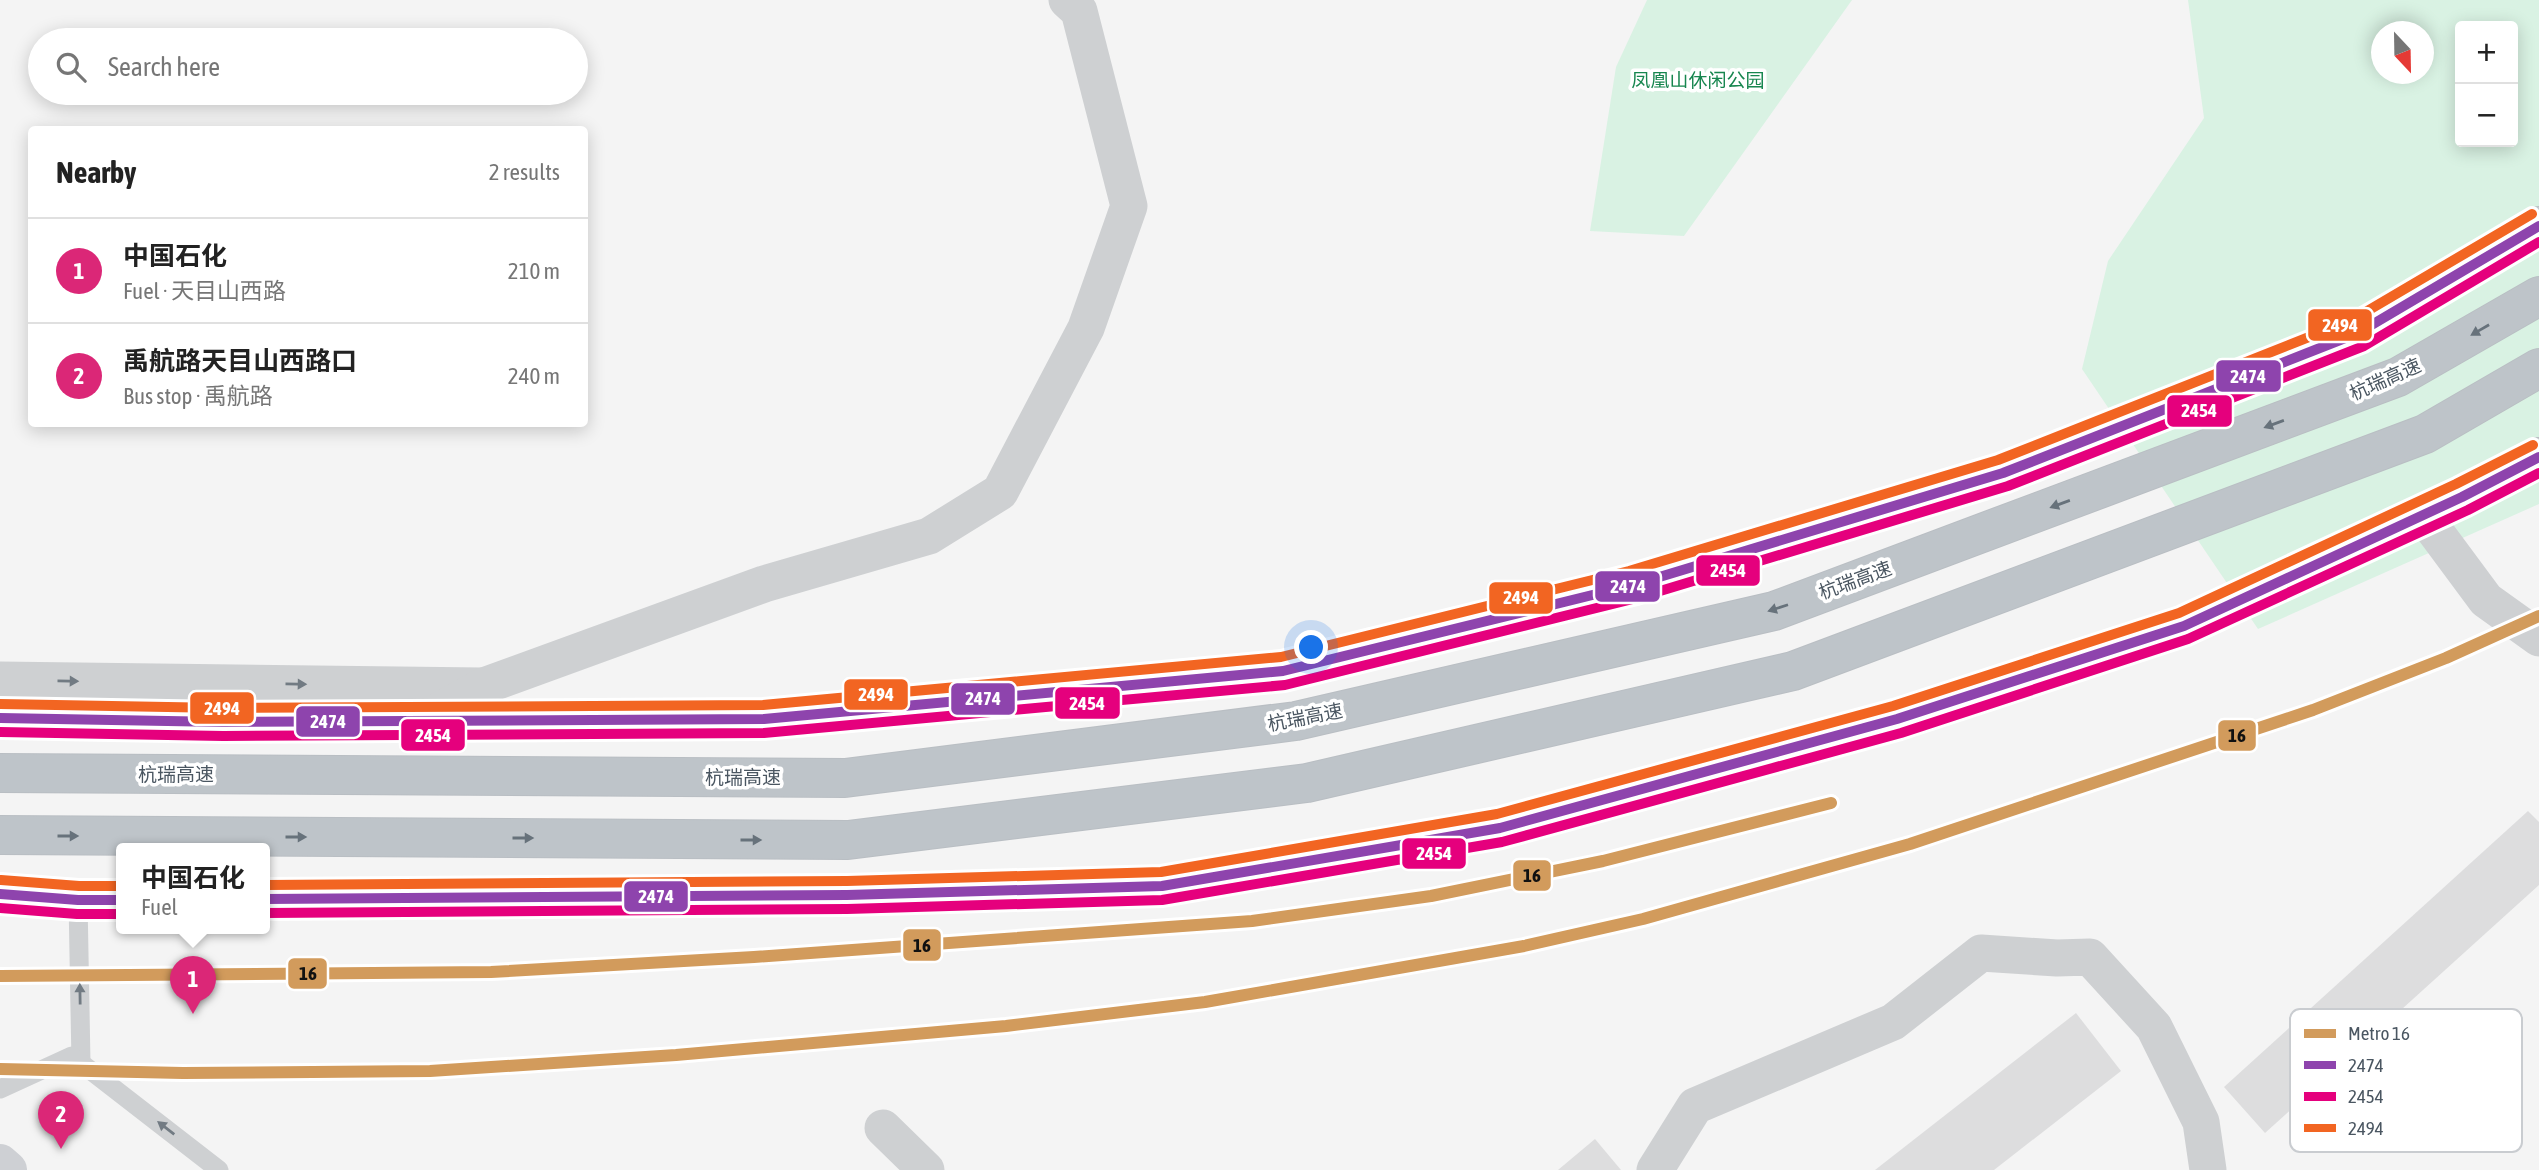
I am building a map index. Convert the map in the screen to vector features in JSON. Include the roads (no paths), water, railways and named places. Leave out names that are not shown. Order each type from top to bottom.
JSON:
[{"type":"highway","points":[[0,718],[223,722],[764,719],[1283,671],[1633,585],[2003,473],[2358,333],[2539,226]]},
{"type":"highway","name":"杭瑞高速","points":[[0,773],[845,778],[1296,721],[1774,611],[2398,377],[2539,296]]},
{"type":"highway","points":[[0,835],[848,840],[1307,783],[1793,671],[2425,434],[2539,368]]},
{"type":"highway","points":[[270,899],[847,895],[1163,886],[1500,828],[1897,719],[2184,626],[2423,515],[2539,457]]},
{"type":"highway","points":[[0,894],[116,900]]},
{"type":"main road","points":[[0,1163],[8,1170]]},
{"type":"street","points":[[421,721],[484,686],[764,584],[929,537],[1000,492],[1086,328],[1129,206],[1079,11],[1066,0]]},
{"type":"street","points":[[2423,515],[2486,600],[2539,638]]},
{"type":"street","points":[[0,680],[484,686]]},
{"type":"street","points":[[1655,1170],[1695,1106],[1893,1022],[1981,953],[2056,958],[2090,957],[2154,1027],[2201,1122],[2208,1170]]},
{"type":"street","points":[[883,1128],[926,1170]]},
{"type":"lane","points":[[78,900],[81,1063]]},
{"type":"lane","points":[[0,1089],[72,1056],[219,1170]]},
{"type":"metro line","name":"16","points":[[0,1069],[183,1073],[430,1071],[676,1055],[1006,1026],[1205,1002],[1524,946],[1643,919],[1910,844],[2313,710],[2446,658],[2539,616]]},
{"type":"metro line","name":"16","points":[[0,976],[491,972],[754,957],[1252,921],[1431,896],[1603,861],[1831,803]]},
{"type":"place","name":"中国石化","points":[[193,1014]]},
{"type":"place","name":"禹航路天目山西路口","points":[[61,1149]]},
{"type":"park label","name":"凤凰山休闲公园","points":[[1698,80]]}]
